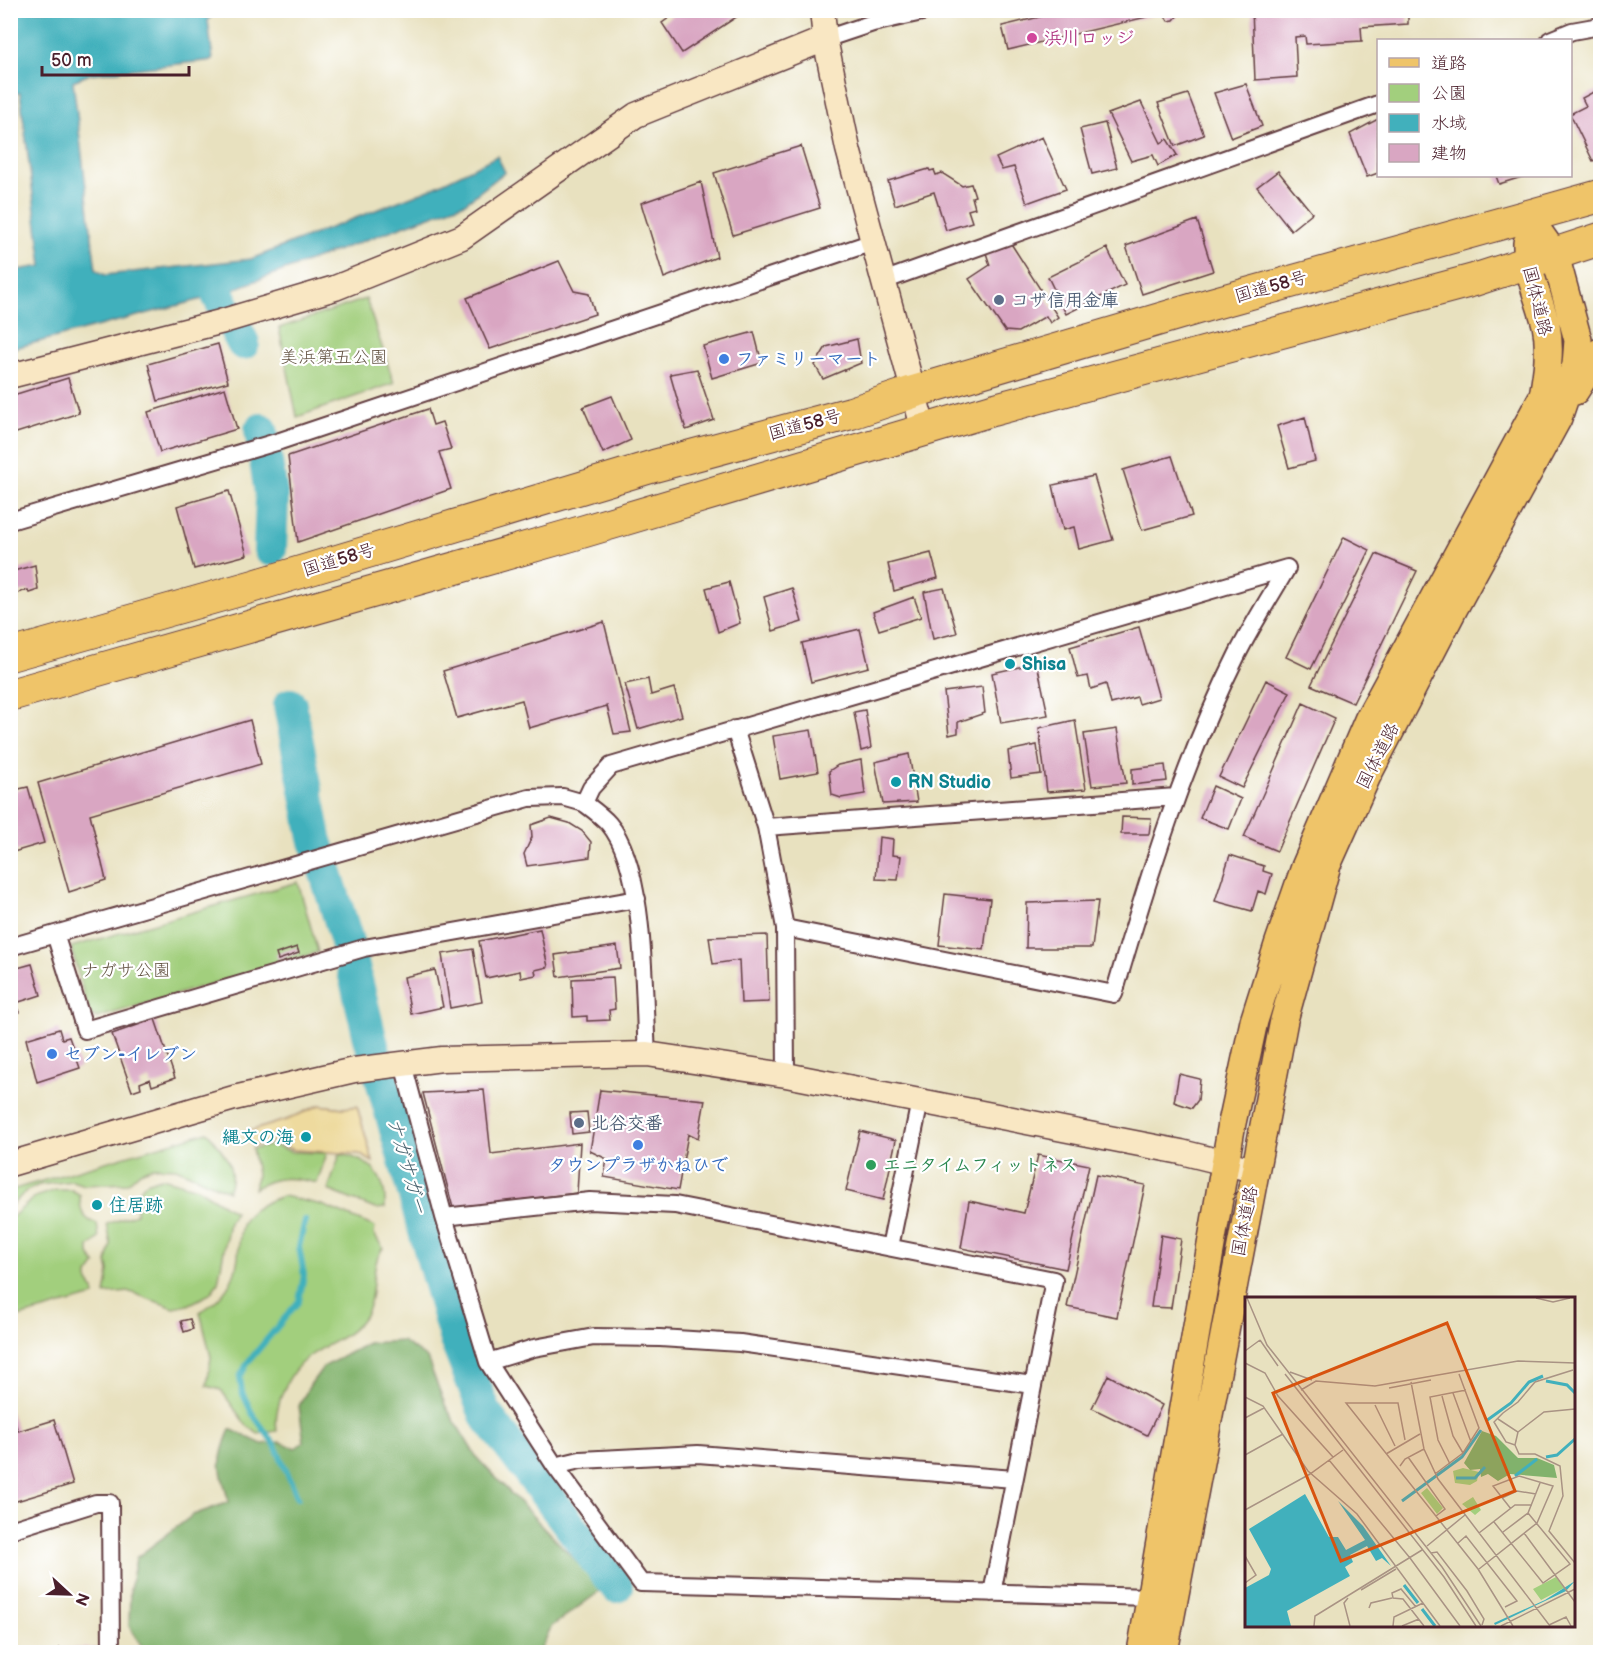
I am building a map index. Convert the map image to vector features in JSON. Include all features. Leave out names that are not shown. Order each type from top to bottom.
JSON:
[{"type":"highway","name":"国道58号","points":[[10,655],[254,586],[654,466],[851,413],[913,392],[1211,304],[1600,196]]},
{"type":"highway","points":[[10,695],[924,431],[1526,264],[1600,239]]},
{"type":"main road","name":"国体道路","points":[[1164,1653],[1284,1020],[1327,865],[1367,776],[1454,608],[1558,418],[1576,365],[1578,340],[1556,255],[1528,217]]},
{"type":"main road","name":"国体道路","points":[[1141,1653],[1225,1164],[1254,1021],[1305,867],[1368,720],[1543,396],[1549,352],[1546,327],[1526,264],[1528,217]]},
{"type":"main road","points":[[1558,418],[1600,352]]},
{"type":"street","points":[[822,10],[825,39],[849,149],[924,431]]},
{"type":"street","points":[[10,376],[220,322],[335,288],[462,237],[636,115],[825,39],[864,26],[931,10]]},
{"type":"street","points":[[1552,39],[1572,31],[1600,26]]},
{"type":"street","points":[[884,281],[1377,104]]},
{"type":"street","points":[[10,521],[280,441],[873,242]]},
{"type":"street","points":[[584,803],[591,788],[611,766],[1287,568],[1237,655],[1176,797],[1145,886],[1114,994],[785,928]]},
{"type":"street","points":[[735,729],[766,826],[785,928],[786,1075]]},
{"type":"street","points":[[766,826],[1176,797]]},
{"type":"street","points":[[10,947],[529,798],[563,798],[584,803],[609,824],[624,851],[637,899],[647,1054]]},
{"type":"street","points":[[55,934],[85,1030],[364,948],[637,899]]},
{"type":"street","points":[[10,1164],[234,1098],[355,1070],[442,1059],[647,1054],[786,1075],[1180,1152],[1254,1170]]},
{"type":"street","points":[[402,1064],[444,1217],[488,1362],[555,1466],[641,1583],[1150,1597]]},
{"type":"street","points":[[890,1247],[920,1101]]},
{"type":"street","points":[[444,1217],[590,1201],[675,1205],[1053,1280],[992,1593]]},
{"type":"street","points":[[488,1362],[534,1348],[594,1337],[660,1338],[740,1343],[1032,1385]]},
{"type":"street","points":[[555,1466],[580,1460],[698,1454],[1014,1479]]},
{"type":"street","points":[[10,1530],[96,1503],[111,1503],[111,1653]]},
{"type":"green space","name":"美浜第五公園","points":[[366,299],[394,383],[297,417],[279,328]]},
{"type":"green space","name":"ナガサ公園","points":[[298,882],[318,952],[97,1018],[89,1014],[71,947]]},
{"type":"green space","points":[[207,1132],[223,1152],[230,1167],[231,1183],[228,1191],[176,1168],[153,1167],[140,1172],[128,1183],[84,1185],[72,1181],[39,1185],[26,1191],[11,1206],[11,1190]]},
{"type":"green space","points":[[274,1145],[292,1152],[327,1153],[317,1183],[284,1178],[269,1181],[254,1189],[257,1174],[252,1149]]},
{"type":"green space","points":[[340,1154],[360,1160],[375,1171],[383,1187],[385,1208],[375,1209],[328,1190]]},
{"type":"green space","points":[[162,1178],[197,1188],[235,1212],[229,1222],[218,1283],[210,1294],[188,1305],[174,1308],[130,1292],[105,1294],[109,1271],[107,1262],[111,1245],[107,1224],[136,1214],[140,1190],[147,1183]]},
{"type":"green space","points":[[56,1190],[72,1190],[80,1195],[83,1213],[97,1224],[99,1238],[89,1247],[89,1255],[96,1264],[88,1275],[88,1282],[94,1290],[94,1296],[11,1319],[11,1218],[35,1197]]},
{"type":"green space","points":[[283,1196],[322,1205],[375,1227],[374,1234],[383,1248],[376,1264],[368,1310],[363,1318],[351,1331],[300,1364],[293,1372],[279,1402],[277,1431],[258,1434],[246,1425],[221,1390],[207,1386],[211,1357],[200,1312],[226,1290],[234,1275],[240,1233],[245,1219],[259,1206]]},
{"type":"green space","points":[[402,1341],[427,1358],[446,1407],[477,1458],[603,1589],[551,1627],[540,1652],[145,1652],[129,1626],[130,1590],[136,1558],[193,1515],[229,1502],[220,1466],[230,1429],[262,1444],[281,1442],[295,1448],[304,1442],[299,1406],[323,1367],[368,1343]]},
{"type":"sand","name":"縄文の海","points":[[319,1105],[344,1108],[357,1106],[373,1162],[359,1154],[294,1150],[272,1141],[253,1146],[244,1133],[289,1119]]},
{"type":"water","points":[[11,10],[216,11],[208,20],[213,60],[90,74],[73,81],[96,270],[105,275],[251,259],[432,188],[497,156],[505,172],[465,203],[218,295],[11,349],[11,271],[42,266],[20,93],[11,94]]},
{"type":"building","points":[[680,10],[747,10],[682,53],[662,23]]},
{"type":"building","name":"浜川ロッジ","points":[[1069,10],[1179,10],[1179,14],[1174,20],[1168,21],[1163,13],[1008,50],[1002,26]]},
{"type":"building","points":[[1252,10],[1408,10],[1408,24],[1361,27],[1362,41],[1306,44],[1305,36],[1295,37],[1297,77],[1255,80]]},
{"type":"building","points":[[1246,84],[1262,126],[1231,138],[1214,93]]},
{"type":"building","points":[[1599,89],[1600,157],[1593,161],[1572,118],[1572,113],[1586,106],[1582,98]]},
{"type":"building","points":[[1188,94],[1204,135],[1175,146],[1158,103]]},
{"type":"building","points":[[1141,102],[1161,143],[1167,139],[1177,155],[1158,166],[1153,155],[1131,161],[1108,114]]},
{"type":"building","points":[[1377,120],[1377,173],[1367,177],[1350,134]]},
{"type":"building","points":[[1105,123],[1117,168],[1092,174],[1080,129]]},
{"type":"building","points":[[1042,137],[1066,189],[1027,203],[1014,167],[1002,170],[996,158]]},
{"type":"building","points":[[801,146],[820,208],[733,235],[714,173]]},
{"type":"building","points":[[929,169],[934,170],[936,175],[942,173],[962,186],[971,184],[975,196],[972,197],[975,208],[968,210],[972,222],[946,230],[934,192],[895,205],[888,181]]},
{"type":"building","points":[[1278,171],[1312,213],[1291,230],[1257,187]]},
{"type":"building","points":[[1496,177],[1522,177],[1499,184]]},
{"type":"building","points":[[701,182],[717,257],[664,278],[641,203]]},
{"type":"building","points":[[1197,220],[1213,271],[1142,294],[1126,246]]},
{"type":"building","points":[[1010,242],[1058,317],[1050,323],[1046,316],[1018,332],[1005,331],[969,279],[990,265],[985,250]]},
{"type":"building","points":[[1107,248],[1125,285],[1066,314],[1048,277]]},
{"type":"building","points":[[559,261],[574,291],[589,294],[595,314],[490,349],[467,298]]},
{"type":"building","points":[[754,332],[762,363],[712,378],[703,346]]},
{"type":"building","points":[[857,339],[861,363],[823,379],[815,365],[826,347]]},
{"type":"building","points":[[218,344],[228,382],[158,401],[148,364]]},
{"type":"building","points":[[697,369],[714,420],[686,430],[670,374]]},
{"type":"building","points":[[68,378],[79,413],[10,435],[10,396]]},
{"type":"building","points":[[225,388],[237,429],[160,452],[148,412]]},
{"type":"building","points":[[612,396],[631,440],[603,453],[583,407]]},
{"type":"building","points":[[428,409],[433,425],[442,422],[451,449],[439,452],[451,489],[298,542],[288,456]]},
{"type":"building","points":[[1305,417],[1315,461],[1289,468],[1277,426]]},
{"type":"building","points":[[1172,456],[1192,516],[1142,530],[1123,470]]},
{"type":"building","points":[[1094,476],[1113,540],[1079,549],[1074,527],[1063,530],[1053,485]]},
{"type":"building","points":[[229,491],[247,555],[194,569],[177,506]]},
{"type":"building","points":[[1344,537],[1370,550],[1311,669],[1286,657]]},
{"type":"building","points":[[931,553],[938,578],[894,591],[888,564]]},
{"type":"building","points":[[1376,554],[1417,571],[1353,703],[1311,685]]},
{"type":"building","points":[[35,565],[38,590],[10,595],[10,572]]},
{"type":"building","points":[[729,582],[740,623],[718,632],[706,588]]},
{"type":"building","points":[[792,588],[802,622],[773,631],[764,597]]},
{"type":"building","points":[[944,588],[957,633],[933,639],[924,592]]},
{"type":"building","points":[[914,597],[921,617],[879,630],[873,612]]},
{"type":"building","points":[[604,622],[631,732],[614,734],[607,706],[529,728],[522,700],[457,718],[443,671]]},
{"type":"building","points":[[1139,627],[1159,698],[1139,704],[1137,697],[1111,704],[1106,684],[1091,689],[1088,676],[1078,678],[1070,647]]},
{"type":"building","points":[[860,629],[869,667],[811,682],[802,643]]},
{"type":"building","points":[[1037,663],[1048,715],[1001,723],[992,673]]},
{"type":"building","points":[[648,679],[651,695],[674,688],[682,716],[638,729],[625,684]]},
{"type":"building","points":[[1266,680],[1290,692],[1242,788],[1219,777]]},
{"type":"building","points":[[982,687],[985,713],[958,722],[958,733],[949,735],[944,692]]},
{"type":"building","points":[[1303,703],[1335,718],[1277,851],[1244,837]]},
{"type":"building","points":[[865,710],[871,748],[861,751],[854,712]]},
{"type":"building","points":[[250,720],[261,764],[90,814],[106,880],[69,892],[38,783]]},
{"type":"building","points":[[1075,720],[1086,789],[1047,792],[1039,728]]},
{"type":"building","points":[[1117,729],[1126,783],[1092,786],[1084,734]]},
{"type":"building","points":[[811,730],[818,772],[780,779],[773,736]]},
{"type":"building","points":[[1037,745],[1041,774],[1011,778],[1008,751]]},
{"type":"building","name":"RN Studio","points":[[909,754],[917,802],[883,804],[875,762]]},
{"type":"building","points":[[861,760],[865,794],[841,798],[832,795],[829,771],[838,765]]},
{"type":"building","points":[[1165,765],[1167,781],[1132,785],[1132,769]]},
{"type":"building","points":[[1213,786],[1241,799],[1229,829],[1200,818]]},
{"type":"building","points":[[28,787],[44,843],[10,853],[10,791]]},
{"type":"building","points":[[1122,817],[1151,818],[1149,834],[1121,834]]},
{"type":"building","points":[[551,818],[569,823],[582,831],[591,842],[590,857],[527,866],[524,854],[532,837],[531,825]]},
{"type":"building","points":[[879,837],[893,839],[892,855],[901,856],[898,880],[876,879]]},
{"type":"building","points":[[1230,855],[1264,866],[1263,871],[1272,874],[1266,894],[1258,891],[1252,911],[1215,901]]},
{"type":"building","points":[[945,894],[990,899],[984,950],[939,945]]},
{"type":"building","points":[[1098,901],[1092,948],[1026,948],[1027,903]]},
{"type":"building","points":[[540,929],[548,967],[535,970],[536,975],[521,978],[520,971],[486,978],[479,941]]},
{"type":"building","points":[[767,935],[769,1002],[741,1003],[739,960],[713,964],[709,937]]},
{"type":"building","points":[[617,946],[620,968],[558,977],[555,955]]},
{"type":"building","points":[[297,947],[299,953],[278,960],[276,954]]},
{"type":"building","points":[[473,949],[482,1002],[450,1008],[442,954]]},
{"type":"building","points":[[32,964],[41,995],[16,1003],[19,1012],[10,1014],[10,970]]},
{"type":"building","points":[[435,970],[443,1007],[411,1014],[404,977]]},
{"type":"building","points":[[613,977],[615,1009],[609,1010],[610,1020],[587,1021],[587,1016],[573,1017],[572,979]]},
{"type":"building","points":[[155,1019],[175,1078],[152,1086],[150,1079],[140,1083],[141,1088],[132,1091],[112,1034]]},
{"type":"building","name":"セブン-イレブン","points":[[59,1029],[62,1039],[69,1037],[80,1068],[37,1082],[26,1039]]},
{"type":"building","points":[[1179,1074],[1200,1079],[1198,1100],[1192,1108],[1174,1102]]},
{"type":"building","points":[[484,1090],[491,1154],[580,1143],[577,1193],[453,1208],[423,1093]]},
{"type":"building","name":"タウンプラザかねひで","points":[[600,1090],[705,1100],[698,1139],[688,1134],[678,1190],[604,1177],[607,1159],[590,1151]]},
{"type":"building","name":"北谷交番","points":[[587,1112],[589,1132],[572,1134],[570,1113]]},
{"type":"building","name":"エニタイムフィットネス","points":[[860,1131],[896,1140],[883,1200],[846,1191]]},
{"type":"building","points":[[1038,1155],[1089,1165],[1066,1269],[961,1248],[969,1201],[1024,1213]]},
{"type":"building","points":[[1096,1175],[1145,1185],[1117,1317],[1067,1307]]},
{"type":"building","points":[[1161,1235],[1181,1239],[1171,1308],[1151,1307]]},
{"type":"building","points":[[190,1319],[193,1329],[184,1332],[181,1321]]},
{"type":"building","points":[[1108,1375],[1162,1405],[1147,1435],[1092,1408]]},
{"type":"building","points":[[10,1410],[18,1431],[54,1420],[73,1484],[10,1503]]},
{"type":"building","points":[[60,1648],[98,1648],[98,1652],[61,1652]]},
{"type":"waterway","name":"ナガサガー","points":[[218,295],[243,343]]},
{"type":"waterway","name":"ナガサガー","points":[[261,430],[272,499],[270,549]]},
{"type":"waterway","name":"ナガサガー","points":[[290,705],[315,838],[346,938],[370,1038],[456,1340],[486,1415],[616,1586]]},
{"type":"waterway","points":[[298,1498],[275,1445],[252,1413],[242,1392],[240,1377],[248,1362],[299,1301],[304,1275],[299,1247],[305,1220]]},
{"type":"place","name":"浜川ロッジ","points":[[1032,38]]},
{"type":"place","name":"コザ信用金庫","points":[[999,300]]},
{"type":"place","name":"ファミリーマート","points":[[724,359]]},
{"type":"place","name":"Shisa","points":[[1010,664]]},
{"type":"place","name":"RN Studio","points":[[896,782]]},
{"type":"place","name":"セブン-イレブン","points":[[52,1054]]},
{"type":"place","name":"北谷交番","points":[[579,1123]]},
{"type":"place","name":"縄文の海","points":[[306,1137]]},
{"type":"place","name":"タウンプラザかねひで","points":[[638,1145]]},
{"type":"place","name":"エニタイムフィットネス","points":[[871,1165]]},
{"type":"place","name":"住居跡","points":[[97,1205]]}]
